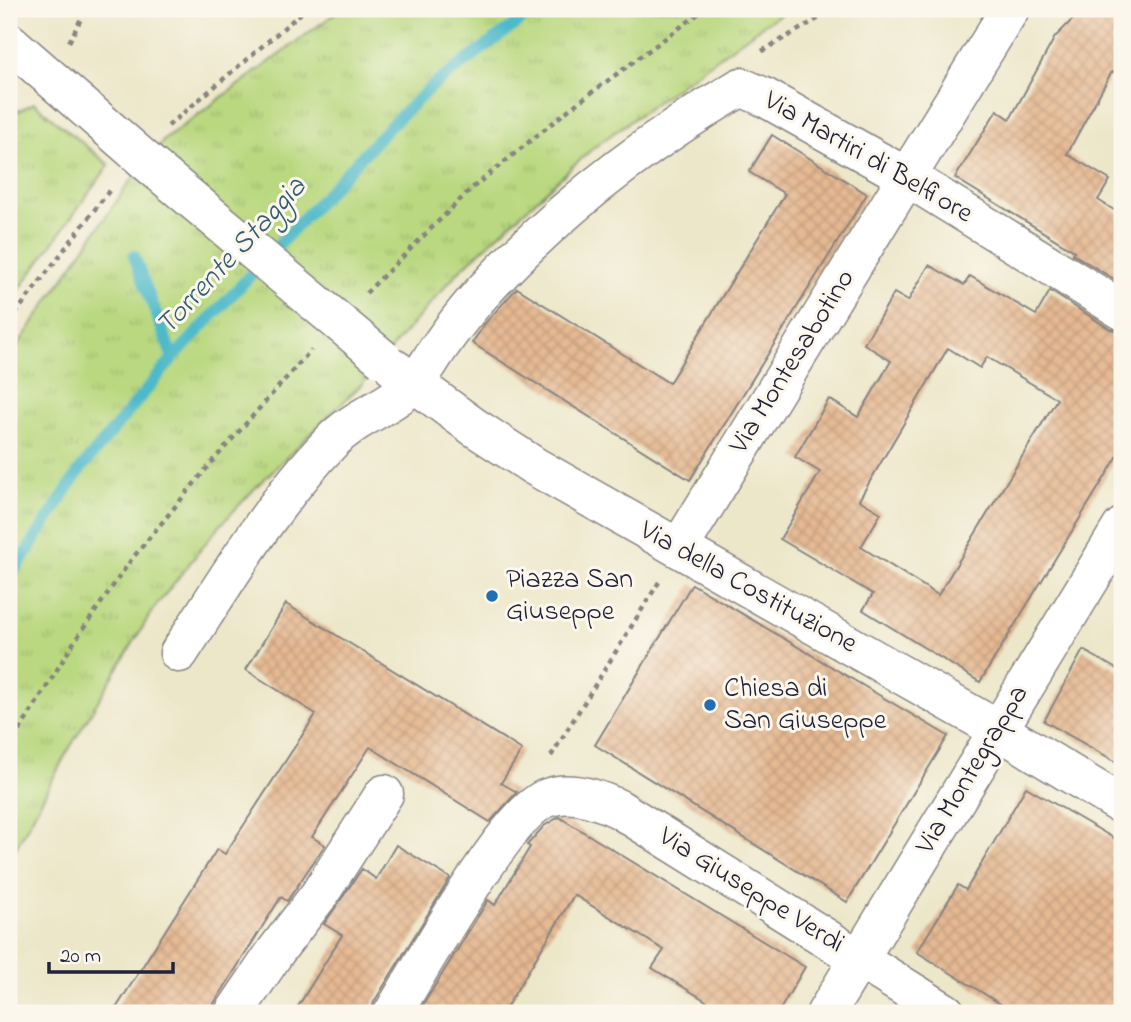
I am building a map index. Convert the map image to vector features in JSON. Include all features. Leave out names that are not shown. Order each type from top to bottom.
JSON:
[{"type":"street","name":"Via Montesabotino","points":[[680,548],[1010,9]]},
{"type":"street","name":"Via della Costituzione","points":[[9,42],[142,158],[383,359],[414,384],[534,467],[997,729],[1122,804]]},
{"type":"street","name":"Via Martiri di Belfiore","points":[[414,384],[478,296],[548,228],[586,195],[669,132],[741,87],[764,97],[907,177],[1122,310]]},
{"type":"street","points":[[179,653],[255,539],[331,442],[359,418],[414,384]]},
{"type":"street","name":"Via Montegrappa","points":[[826,1013],[1122,527]]},
{"type":"street","points":[[234,1013],[276,951],[320,895],[384,794]]},
{"type":"street","name":"Via Giuseppe Verdi","points":[[393,1013],[497,848],[521,818],[547,798],[566,795],[580,796],[619,809],[946,1013]]},
{"type":"path","points":[[9,322],[142,158],[306,9]]},
{"type":"path","points":[[548,760],[680,548]]},
{"type":"green space","points":[[341,9],[790,9],[766,23],[593,148],[459,271],[370,376],[258,485],[216,530],[153,610],[66,754],[9,861],[9,358],[129,183],[164,140]]},
{"type":"green space","points":[[34,103],[109,165],[9,304],[9,104],[19,111]]},
{"type":"building","points":[[1089,9],[1122,9],[1122,68],[1111,73],[1067,154],[1110,180],[1098,200],[1122,215],[1122,284],[1073,254],[1074,251],[955,178],[997,110],[1010,119],[1055,37],[1077,15]]},
{"type":"building","points":[[772,135],[867,194],[690,480],[472,343],[486,322],[517,288],[669,383],[785,194],[749,172]]},
{"type":"building","points":[[929,265],[964,285],[970,276],[1036,315],[1050,291],[1110,329],[1122,332],[1122,449],[980,682],[863,610],[873,594],[780,539],[820,472],[795,457],[829,399],[858,417],[891,361],[864,344],[894,293],[908,301]],"holes":[[[948,348],[980,368],[987,357],[1057,399],[938,595],[861,547],[881,513],[859,500]]]},
{"type":"building","points":[[692,584],[948,736],[847,902],[595,745]]},
{"type":"building","points":[[286,604],[522,750],[501,783],[517,792],[490,822],[370,747],[312,837],[325,845],[287,901],[281,897],[208,1013],[113,1013],[217,849],[225,854],[316,714],[246,670]]},
{"type":"building","points":[[1083,650],[1122,672],[1122,765],[1044,721]]},
{"type":"building","points":[[1026,787],[1122,843],[1122,1013],[1015,1013],[917,952],[958,885],[966,890]]},
{"type":"building","points":[[559,817],[805,967],[778,1013],[726,1013],[652,968],[664,950],[574,895],[503,1013],[418,1013],[488,900],[495,905],[530,847],[527,845],[544,826]]},
{"type":"building","points":[[396,845],[450,878],[374,1002],[371,1013],[294,1013],[342,935],[324,924],[362,869],[376,879]]},
{"type":"waterway","name":"Torrente Staggia","points":[[9,579],[79,471],[173,358],[390,126],[431,87],[536,9]]},
{"type":"waterway","points":[[134,256],[173,358]]},
{"type":"place","name":"Piazza San Giuseppe","points":[[492,596]]},
{"type":"place","name":"Chiesa di San Giuseppe","points":[[710,705]]}]
